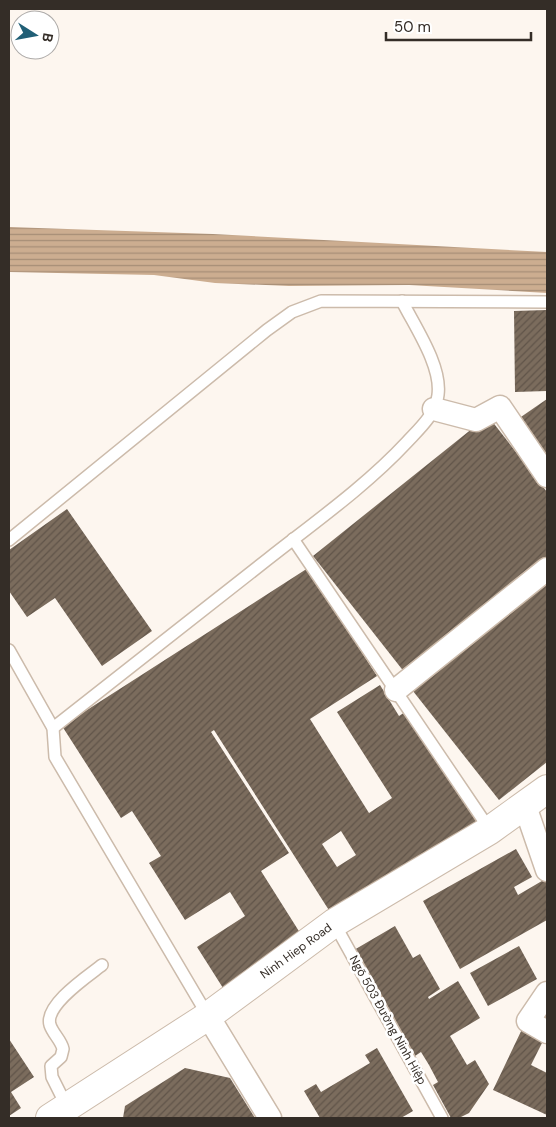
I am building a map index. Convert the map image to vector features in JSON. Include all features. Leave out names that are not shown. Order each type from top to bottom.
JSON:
[{"type":"main road","name":"Ninh Hiep Road","points":[[63,1115],[208,1016],[334,923],[490,830],[547,789]]},
{"type":"street","points":[[434,410],[476,420],[500,407],[547,476]]},
{"type":"street","points":[[396,690],[547,569]]},
{"type":"street","points":[[525,806],[547,870]]},
{"type":"street","points":[[547,993],[528,1021],[547,1032]]},
{"type":"street","points":[[208,1016],[270,1118]]},
{"type":"lane","points":[[53,728],[346,498],[406,443],[434,410],[438,395],[438,379],[430,355],[402,301]]},
{"type":"lane","points":[[9,540],[267,330],[292,312],[321,302],[547,302]]},
{"type":"lane","points":[[294,539],[490,830]]},
{"type":"lane","points":[[9,650],[53,728],[55,757],[208,1016]]},
{"type":"lane","name":"Ngõ 503 Đường Ninh Hiệp","points":[[334,923],[442,1118]]},
{"type":"lane","points":[[63,1115],[51,1074],[51,1066],[61,1057],[64,1049],[50,1025],[51,1012],[58,1001],[102,965]]},
{"type":"shaded area","points":[[9,227],[213,234],[547,252],[547,293],[409,285],[289,286],[215,283],[154,275],[9,272]]},
{"type":"building","points":[[547,310],[547,391],[515,392],[514,311]]},
{"type":"building","points":[[547,399],[547,462],[518,419]]},
{"type":"building","points":[[488,416],[547,492],[547,560],[405,673],[313,556]]},
{"type":"building","points":[[67,509],[152,631],[102,666],[55,598],[27,617],[9,591],[9,550]]},
{"type":"building","points":[[308,568],[377,676],[310,719],[369,813],[392,798],[337,712],[380,685],[399,716],[408,710],[479,821],[332,915],[214,730],[211,732],[289,853],[261,871],[302,936],[223,988],[197,947],[245,916],[230,892],[185,920],[149,863],[161,856],[132,811],[121,818],[62,726]],"holes":[[[341,831],[356,855],[337,867],[322,844]]]},
{"type":"building","points":[[547,577],[547,762],[499,800],[409,686]]},
{"type":"building","points":[[516,849],[532,877],[514,887],[518,895],[547,878],[547,920],[460,969],[423,901]]},
{"type":"building","points":[[395,926],[413,958],[420,954],[440,989],[428,997],[429,999],[458,981],[480,1018],[450,1036],[467,1065],[475,1060],[489,1084],[469,1113],[459,1118],[451,1118],[433,1085],[438,1082],[429,1065],[421,1052],[415,1056],[354,950]]},
{"type":"building","points":[[519,946],[537,979],[488,1006],[470,973]]},
{"type":"building","points":[[525,1023],[547,1033],[531,1065],[547,1073],[547,1115],[493,1090]]},
{"type":"building","points":[[9,1039],[34,1077],[11,1092],[21,1108],[9,1116]]},
{"type":"building","points":[[377,1048],[413,1111],[401,1118],[320,1118],[304,1091],[316,1084],[321,1092],[370,1063],[365,1055]]},
{"type":"building","points":[[185,1068],[230,1078],[255,1118],[123,1118],[125,1106]]}]
